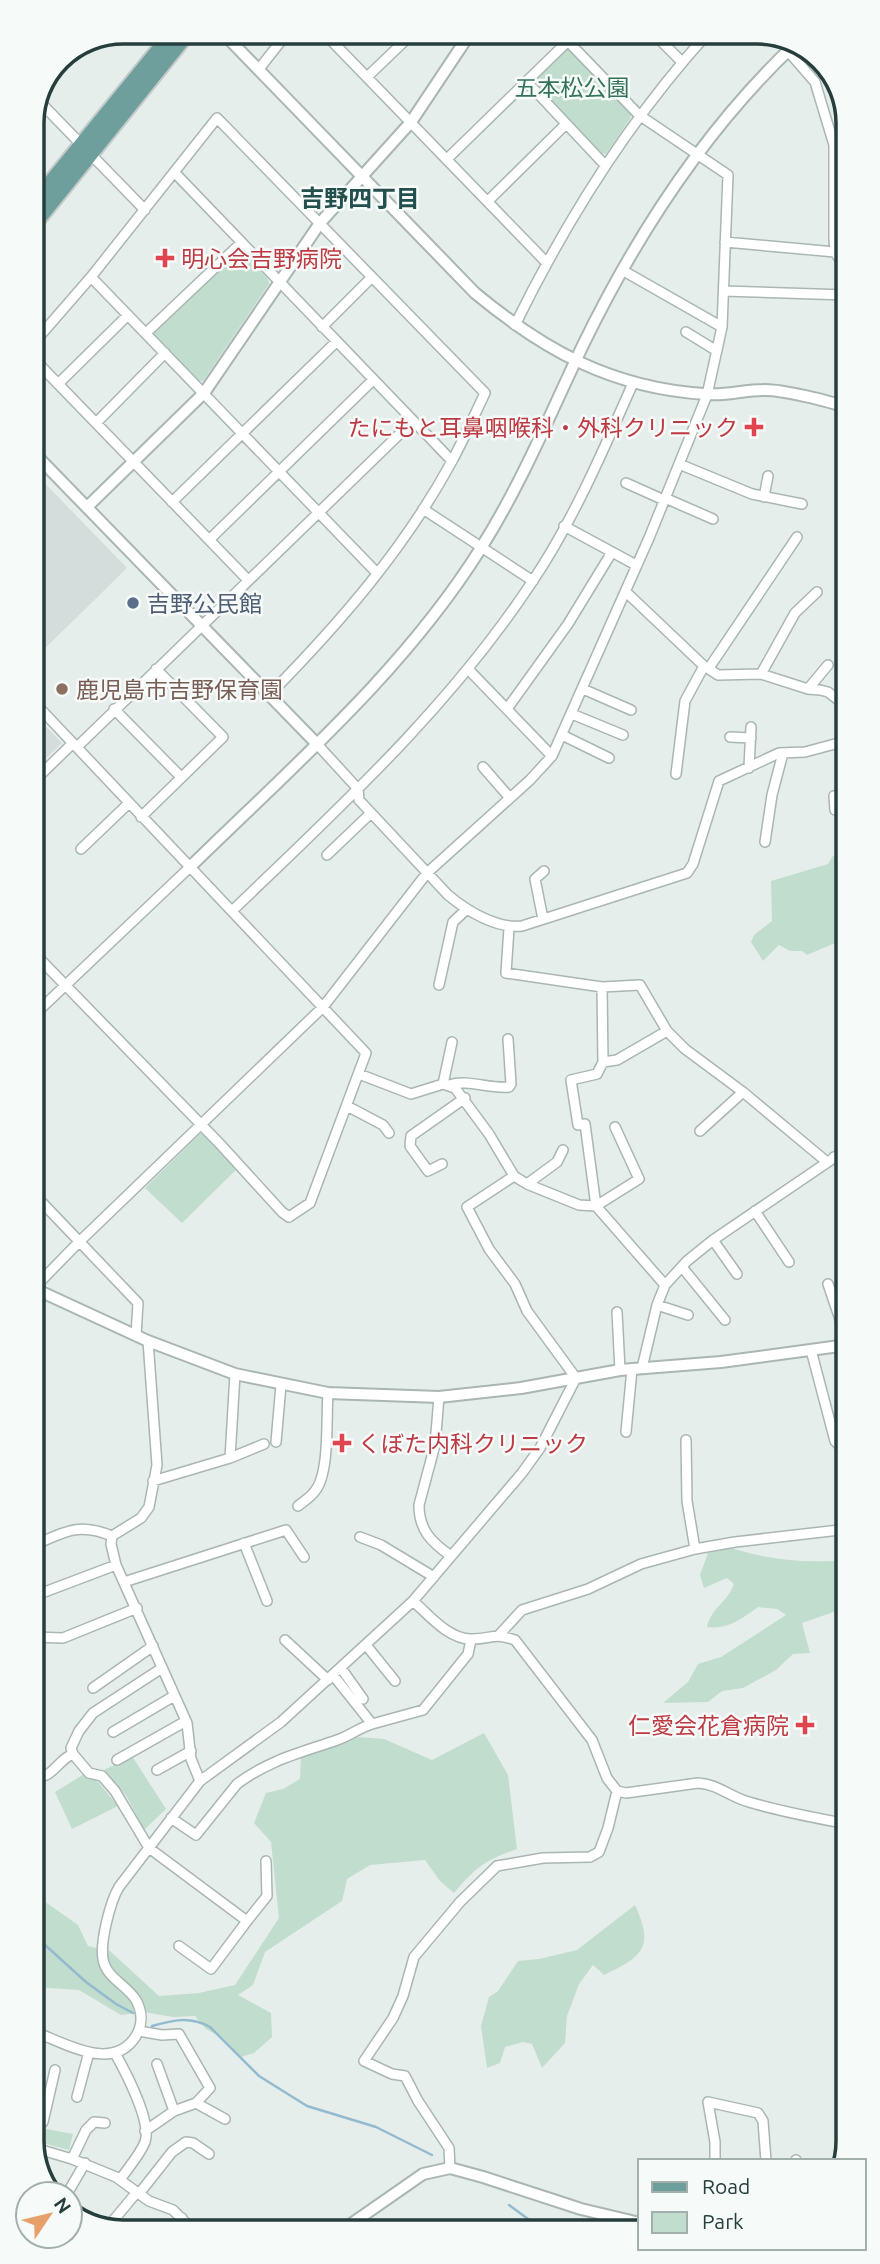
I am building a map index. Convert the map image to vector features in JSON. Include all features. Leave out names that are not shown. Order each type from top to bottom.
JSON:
[{"type":"main road","points":[[44,210],[164,44]]},
{"type":"main road","points":[[44,193],[178,44]]},
{"type":"street","points":[[234,44],[462,280],[515,325],[575,362],[633,383],[707,395],[766,389],[836,402]]},
{"type":"street","points":[[259,69],[279,44]]},
{"type":"street","points":[[336,44],[546,262]]},
{"type":"street","points":[[367,77],[401,44]]},
{"type":"street","points":[[87,508],[204,393],[320,223],[411,122],[463,44]]},
{"type":"street","points":[[447,159],[565,44]]},
{"type":"street","points":[[44,1278],[323,1007],[427,873],[552,756],[665,499],[707,395],[722,327],[728,175],[639,115],[571,44]]},
{"type":"street","points":[[664,44],[682,62]]},
{"type":"street","points":[[515,325],[546,262],[604,165],[639,115],[698,44]]},
{"type":"street","points":[[44,1005],[316,743],[381,678],[423,629],[481,548],[534,454],[575,362],[622,270],[657,211],[696,155],[789,51]]},
{"type":"street","points":[[725,242],[835,252],[834,145],[815,82],[795,53]]},
{"type":"street","points":[[527,82],[604,165]]},
{"type":"street","points":[[45,107],[145,210]]},
{"type":"street","points":[[44,331],[218,118],[485,393],[452,461],[423,509],[329,633],[270,694]]},
{"type":"street","points":[[488,201],[566,124]]},
{"type":"street","points":[[175,173],[452,461]]},
{"type":"street","points":[[146,333],[241,243]]},
{"type":"street","points":[[622,270],[722,327]]},
{"type":"street","points":[[91,276],[377,573]]},
{"type":"street","points":[[322,327],[372,277]]},
{"type":"street","points":[[724,291],[836,295]]},
{"type":"street","points":[[58,384],[128,315]]},
{"type":"street","points":[[686,332],[717,351]]},
{"type":"street","points":[[172,502],[336,342]]},
{"type":"street","points":[[96,423],[165,353]]},
{"type":"street","points":[[44,370],[248,580]]},
{"type":"street","points":[[210,540],[373,380]]},
{"type":"street","points":[[232,911],[424,722],[469,670],[533,581],[600,457],[633,383]]},
{"type":"street","points":[[44,772],[114,709],[413,421]]},
{"type":"street","points":[[44,463],[316,743],[358,789],[359,800],[449,895],[467,909],[509,928],[687,873],[693,864],[719,781],[763,759],[836,744]]},
{"type":"street","points":[[679,464],[752,494],[802,504]]},
{"type":"street","points":[[764,497],[768,476]]},
{"type":"street","points":[[626,483],[713,519]]},
{"type":"street","points":[[423,509],[533,581]]},
{"type":"street","points":[[564,526],[636,565]]},
{"type":"street","points":[[676,774],[685,701],[797,537]]},
{"type":"street","points":[[506,709],[568,624],[612,552]]},
{"type":"street","points":[[625,592],[718,675],[761,674],[808,689],[828,692],[836,698]]},
{"type":"street","points":[[761,674],[795,614],[817,592]]},
{"type":"street","points":[[808,689],[828,665]]},
{"type":"street","points":[[141,817],[223,737],[156,669]]},
{"type":"street","points":[[469,670],[552,756]]},
{"type":"street","points":[[583,689],[631,710]]},
{"type":"street","points":[[114,709],[181,777]]},
{"type":"street","points":[[44,713],[366,1053],[310,1203],[289,1217],[44,963]]},
{"type":"street","points":[[572,713],[623,735]]},
{"type":"street","points":[[749,768],[751,727]]},
{"type":"street","points":[[562,735],[610,758]]},
{"type":"street","points":[[730,737],[751,737]]},
{"type":"street","points":[[765,842],[772,795],[783,753]]},
{"type":"street","points":[[483,767],[510,798]]},
{"type":"street","points":[[835,810],[836,796]]},
{"type":"street","points":[[81,849],[128,804]]},
{"type":"street","points":[[327,855],[371,813]]},
{"type":"street","points":[[543,919],[536,879],[544,871]]},
{"type":"street","points":[[439,985],[453,922],[467,909]]},
{"type":"street","points":[[509,928],[506,973],[602,987],[640,985],[667,1031],[685,1049],[836,1162]]},
{"type":"street","points":[[602,987],[603,1062],[597,1074],[571,1080],[578,1125],[585,1124],[596,1206],[665,1285]]},
{"type":"street","points":[[603,1062],[617,1060],[667,1031]]},
{"type":"street","points":[[359,1074],[411,1094],[457,1082],[509,1087],[508,1039]]},
{"type":"street","points":[[445,1085],[452,1042]]},
{"type":"street","points":[[445,1085],[455,1088],[465,1098],[514,1176],[579,1205],[596,1206],[639,1179],[615,1127]]},
{"type":"street","points":[[700,1131],[743,1093]]},
{"type":"street","points":[[442,1164],[428,1171],[410,1146],[411,1136],[465,1098]]},
{"type":"street","points":[[347,1106],[383,1125],[389,1133]]},
{"type":"street","points":[[527,1184],[557,1162],[562,1150]]},
{"type":"street","points":[[626,1432],[637,1368],[665,1285],[713,1240],[836,1157]]},
{"type":"street","points":[[514,1176],[467,1207],[489,1249],[515,1284],[527,1311],[576,1378]]},
{"type":"street","points":[[44,1205],[138,1303],[136,1336]]},
{"type":"street","points":[[755,1211],[789,1262]]},
{"type":"street","points":[[713,1240],[737,1274]]},
{"type":"street","points":[[682,1267],[725,1320]]},
{"type":"street","points":[[828,1284],[836,1309]]},
{"type":"street","points":[[44,1293],[136,1336],[236,1374],[328,1393],[439,1397],[520,1388],[620,1370],[721,1362],[836,1345]]},
{"type":"street","points":[[657,1305],[688,1315]]},
{"type":"street","points":[[617,1312],[620,1370]]},
{"type":"street","points":[[44,1541],[85,1528],[112,1535],[145,1513],[149,1507],[157,1465],[157,1441],[151,1405],[148,1341]]},
{"type":"street","points":[[811,1350],[836,1442]]},
{"type":"street","points":[[230,1458],[236,1374]]},
{"type":"street","points":[[44,2036],[100,2055],[115,2053],[131,2044],[139,2031],[142,2014],[137,2001],[106,1968],[103,1959],[103,1945],[118,1886],[200,1781],[281,1722],[413,1601],[522,1473],[540,1448],[576,1378]]},
{"type":"street","points":[[276,1441],[281,1385]]},
{"type":"street","points":[[298,1506],[315,1492],[324,1470],[328,1393]]},
{"type":"street","points":[[439,1397],[435,1445],[419,1505],[419,1515],[433,1544],[451,1556]]},
{"type":"street","points":[[686,1440],[687,1501],[695,1549]]},
{"type":"street","points":[[153,1481],[230,1458],[264,1444]]},
{"type":"street","points":[[124,1583],[286,1530],[303,1558]]},
{"type":"street","points":[[499,1634],[522,1610],[588,1589],[641,1564],[695,1549],[836,1531]]},
{"type":"street","points":[[112,1535],[111,1545],[116,1565],[186,1721],[200,1781]]},
{"type":"street","points":[[360,1537],[382,1545],[434,1577]]},
{"type":"street","points":[[244,1544],[267,1601]]},
{"type":"street","points":[[44,1592],[116,1565]]},
{"type":"street","points":[[413,1601],[455,1636],[471,1640],[499,1634],[515,1640],[592,1740],[607,1778],[617,1791],[626,1793],[709,1783],[746,1801],[836,1822]]},
{"type":"street","points":[[44,1637],[63,1638],[136,1608]]},
{"type":"street","points":[[285,1640],[334,1674],[363,1699]]},
{"type":"street","points":[[171,1818],[196,1835],[237,1784],[282,1758],[340,1739],[358,1728],[423,1710],[468,1654],[471,1640]]},
{"type":"street","points":[[366,1644],[395,1681]]},
{"type":"street","points":[[93,1688],[153,1646]]},
{"type":"street","points":[[162,1668],[93,1713],[79,1731],[71,1748],[73,1754],[89,1773],[102,1776],[115,1791],[149,1848],[247,1922]]},
{"type":"street","points":[[334,1674],[372,1724]]},
{"type":"street","points":[[113,1732],[174,1696]]},
{"type":"street","points":[[117,1760],[186,1721]]},
{"type":"street","points":[[157,1770],[191,1751]]},
{"type":"street","points":[[44,1777],[66,1756],[73,1754]]},
{"type":"street","points":[[450,2168],[449,2148],[405,2076],[392,2074],[364,2061],[393,2018],[403,1996],[414,1956],[460,1902],[497,1867],[544,1858],[590,1857],[599,1852],[617,1791]]},
{"type":"street","points":[[179,1946],[211,1969],[267,1896],[266,1861]]},
{"type":"street","points":[[139,2031],[162,2035],[180,2034],[210,2088],[196,2103],[174,2110],[145,2131]]},
{"type":"street","points":[[77,2097],[89,2052]]},
{"type":"street","points":[[115,2053],[139,2103],[145,2131],[145,2141],[120,2180]]},
{"type":"street","points":[[157,2064],[174,2110]]},
{"type":"street","points":[[44,2118],[55,2070]]},
{"type":"street","points":[[715,2159],[708,2102],[758,2113],[763,2121],[766,2159]]},
{"type":"street","points":[[196,2103],[225,2119]]},
{"type":"street","points":[[72,2158],[86,2130],[94,2122],[105,2123]]},
{"type":"street","points":[[114,2219],[172,2152],[186,2142],[194,2143],[209,2154]]},
{"type":"street","points":[[44,2150],[85,2163],[120,2180],[149,2201],[173,2210],[182,2218]]},
{"type":"street","points":[[75,2180],[85,2163]]},
{"type":"street","points":[[357,2220],[423,2174],[450,2168],[581,2209],[627,2220]]},
{"type":"shaded area","points":[[44,482],[127,568],[44,649]]},
{"type":"shaded area","points":[[44,724],[62,743],[44,760]]},
{"type":"green space","name":"五本松公園","points":[[567,50],[571,50],[631,113],[630,119],[606,154],[600,153],[535,85],[535,81]]},
{"type":"green space","points":[[235,254],[245,254],[268,279],[269,284],[203,381],[198,381],[154,335],[155,330]]},
{"type":"green space","points":[[833,856],[836,856],[836,943],[807,955],[779,945],[763,961],[751,942],[754,935],[772,921],[771,881],[828,864]]},
{"type":"green space","points":[[201,1133],[216,1145],[237,1169],[182,1223],[145,1188]]},
{"type":"green space","points":[[731,1548],[789,1560],[836,1560],[836,1611],[802,1623],[810,1653],[793,1654],[776,1670],[743,1688],[722,1691],[708,1702],[663,1703],[688,1682],[698,1664],[721,1657],[786,1615],[777,1609],[758,1607],[728,1625],[707,1627],[712,1615],[734,1584],[727,1578],[704,1588],[700,1575],[708,1553]]},
{"type":"green space","points":[[484,1733],[508,1775],[517,1849],[482,1865],[454,1893],[440,1881],[425,1860],[370,1865],[347,1879],[342,1901],[265,1952],[253,1985],[238,1995],[271,2013],[272,2037],[254,2053],[241,2057],[223,2038],[206,2029],[195,2016],[173,2017],[143,2012],[121,2015],[79,1990],[44,1988],[44,1901],[78,1925],[88,1946],[110,1951],[159,1996],[199,1993],[235,1985],[279,1918],[271,1842],[254,1823],[266,1793],[283,1789],[300,1779],[301,1756],[358,1737],[384,1739],[432,1760]]},
{"type":"green space","points":[[132,1756],[166,1809],[144,1830],[127,1797],[104,1770]]},
{"type":"green space","points":[[89,1771],[118,1806],[72,1829],[55,1792]]},
{"type":"green space","points":[[635,1905],[644,1931],[642,1949],[628,1962],[604,1975],[593,1965],[579,1984],[567,2016],[565,2043],[542,2068],[532,2044],[523,2042],[505,2047],[500,2063],[487,2068],[481,2026],[489,1997],[498,1991],[518,1961],[577,1950]]},
{"type":"green space","points":[[44,2129],[73,2134],[69,2150],[44,2143]]},
{"type":"waterway","points":[[44,1944],[86,1982],[133,2013]]},
{"type":"waterway","points":[[152,2026],[181,2020],[195,2021],[210,2027],[259,2076],[307,2106],[376,2127],[432,2155]]},
{"type":"waterway","points":[[509,2205],[529,2220]]},
{"type":"place","name":"明心会吉野病院","points":[[165,258]]},
{"type":"place","name":"たにもと耳鼻咽喉科・外科クリニック","points":[[754,427]]},
{"type":"place","name":"吉野公民館","points":[[133,603]]},
{"type":"place","name":"鹿児島市吉野保育園","points":[[62,689]]},
{"type":"place","name":"くぼた内科クリニック","points":[[342,1443]]},
{"type":"place","name":"仁愛会花倉病院","points":[[805,1725]]},
{"type":"district","name":"吉野四丁目","points":[[360,198]]}]
